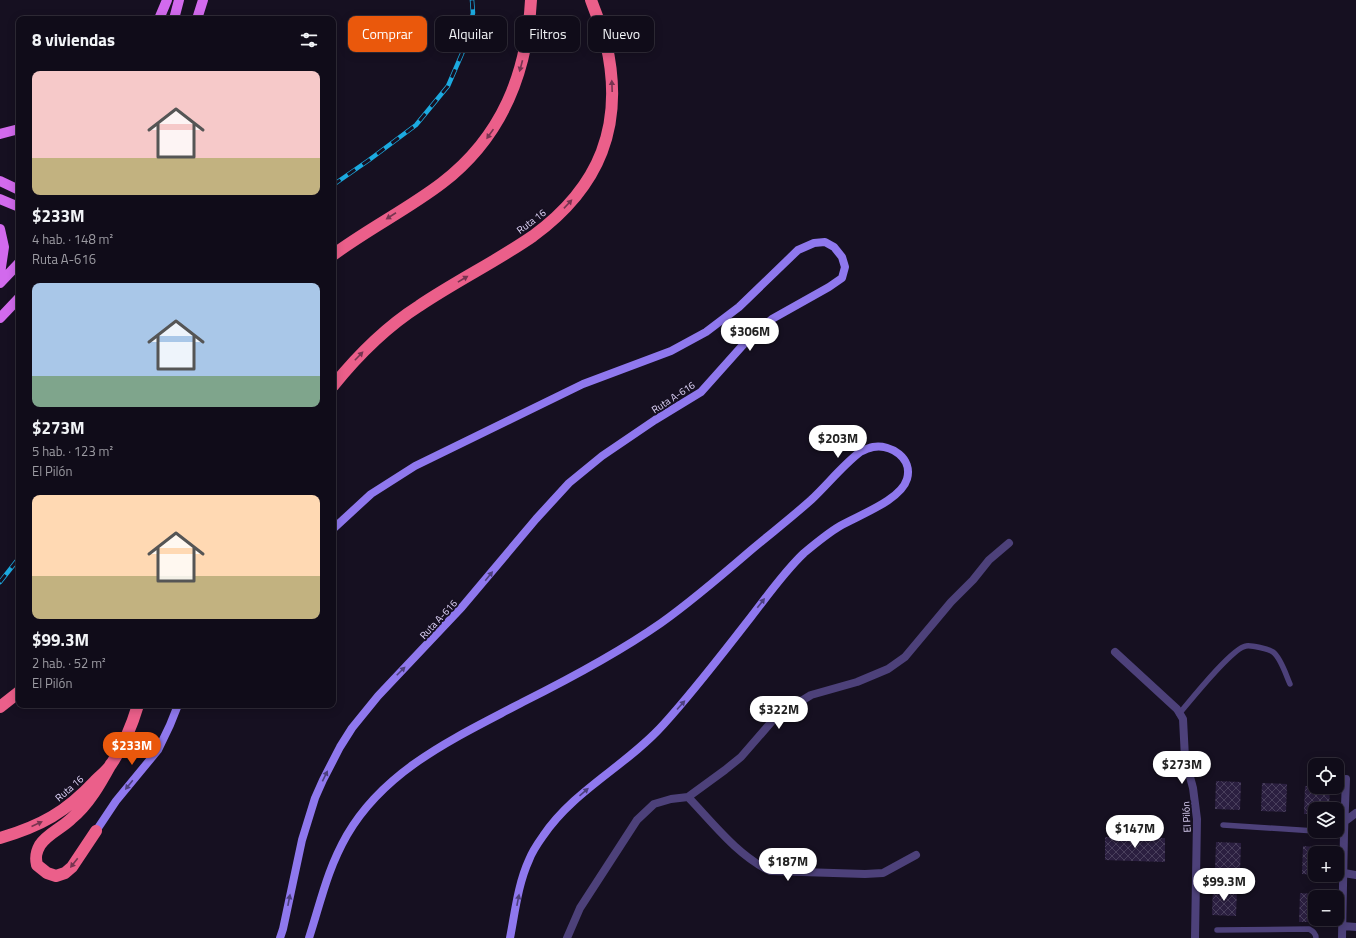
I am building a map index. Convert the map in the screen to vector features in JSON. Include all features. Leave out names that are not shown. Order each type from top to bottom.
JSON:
[{"type":"highway","points":[[336,253],[424,195],[458,170],[483,144],[493,130],[509,100],[524,55],[530,19],[531,0]]},
{"type":"highway","name":"Ruta 16","points":[[336,383],[361,354],[398,320],[531,237],[556,217],[585,185],[603,149],[609,125],[612,96],[606,42],[591,0]]},
{"type":"highway","points":[[0,707],[16,694]]},
{"type":"highway","name":"Ruta 16","points":[[0,838],[20,832],[51,818],[73,803],[111,764],[133,722],[137,708]]},
{"type":"highway","points":[[96,831],[72,867],[65,872],[56,876],[47,873],[37,865],[35,856],[39,846],[44,840],[72,819],[92,797],[111,764]]},
{"type":"main road","points":[[160,16],[167,0]]},
{"type":"main road","points":[[175,16],[179,0]]},
{"type":"main road","points":[[198,16],[203,0]]},
{"type":"main road","points":[[0,134],[16,130]]},
{"type":"main road","points":[[0,181],[16,189]]},
{"type":"main road","points":[[0,199],[16,206]]},
{"type":"main road","points":[[0,229],[4,247],[0,274]]},
{"type":"main road","name":"Ruta A-616","points":[[280,938],[302,840],[315,798],[340,747],[352,728],[378,696],[457,613],[536,518],[570,483],[602,456],[655,420],[701,392],[751,336],[772,319],[842,278],[845,267],[842,257],[834,247],[825,242],[814,243],[798,250],[739,307],[706,332],[671,351],[583,384],[415,466],[371,494],[336,526]]},
{"type":"main road","points":[[0,283],[16,266]]},
{"type":"main road","points":[[0,318],[16,301]]},
{"type":"main road","points":[[309,938],[328,876],[348,834],[374,798],[410,766],[452,739],[611,655],[660,624],[709,586],[805,505],[860,452],[866,449],[878,447],[889,449],[899,454],[906,462],[908,472],[906,482],[899,492],[886,501],[832,531],[805,553],[785,573],[692,692],[661,727],[584,791],[557,818],[543,836],[529,860],[520,887],[510,938]]},
{"type":"main road","points":[[96,831],[116,801],[158,750],[177,708]]},
{"type":"street","points":[[567,938],[580,908],[638,820],[654,804],[670,799],[688,797],[726,770],[741,757],[774,719],[811,695],[857,682],[888,669],[905,657],[951,602],[973,580],[989,560],[1009,543]]},
{"type":"street","points":[[1115,652],[1177,709],[1180,714]]},
{"type":"street","name":"El Pilón","points":[[1180,714],[1183,719],[1185,758],[1194,788],[1197,819],[1195,938]]},
{"type":"street","points":[[1344,822],[1346,779]]},
{"type":"street","points":[[688,797],[740,850],[758,865],[770,871],[865,874],[883,873],[916,855]]},
{"type":"street","points":[[1344,822],[1356,813]]},
{"type":"street","points":[[1344,873],[1356,874]]},
{"type":"street","points":[[1342,938],[1343,926],[1356,927]]},
{"type":"lane","points":[[1180,714],[1229,657],[1245,646],[1272,652],[1283,666],[1290,684]]},
{"type":"lane","points":[[1222,825],[1308,830]]},
{"type":"lane","points":[[1216,930],[1309,929],[1316,935],[1316,938]]},
{"type":"building","points":[[1216,781],[1241,782],[1240,810],[1215,809]]},
{"type":"building","points":[[1262,783],[1287,784],[1286,812],[1261,811]]},
{"type":"building","points":[[1305,786],[1308,786],[1308,794],[1330,794],[1329,802],[1308,802],[1308,814],[1304,814]]},
{"type":"building","points":[[1105,837],[1165,838],[1165,862],[1105,860]]},
{"type":"building","points":[[1216,842],[1241,843],[1240,871],[1215,870]]},
{"type":"building","points":[[1303,846],[1308,846],[1308,874],[1302,874]]},
{"type":"building","points":[[1213,887],[1237,888],[1236,916],[1212,915]]},
{"type":"building","points":[[1300,893],[1308,894],[1308,922],[1299,922]]},
{"type":"railway","points":[[336,183],[416,125],[448,86],[464,49],[473,13],[472,0]]},
{"type":"railway","points":[[0,582],[16,562]]}]
